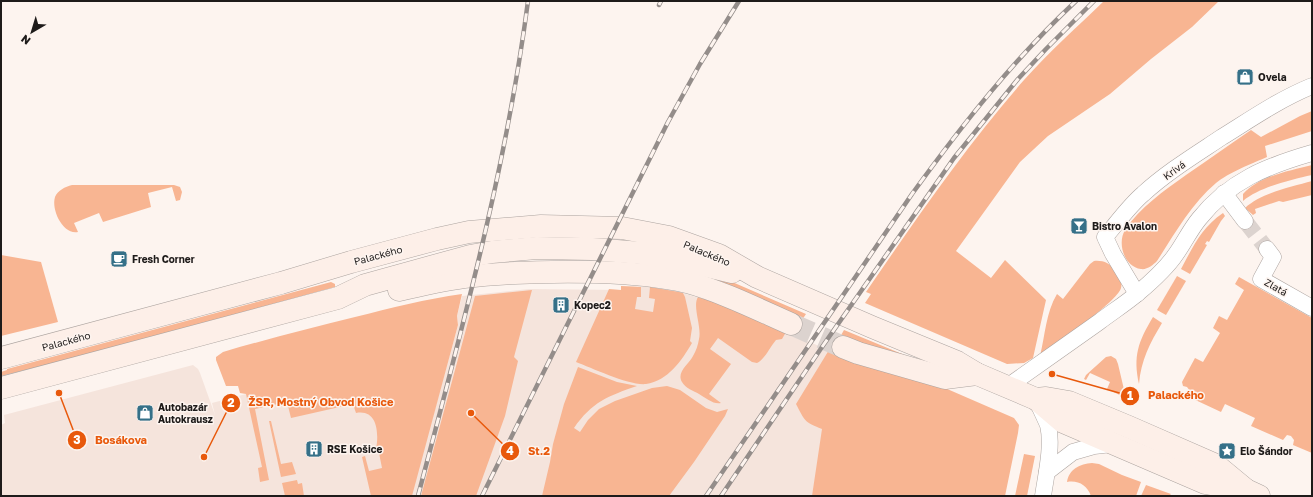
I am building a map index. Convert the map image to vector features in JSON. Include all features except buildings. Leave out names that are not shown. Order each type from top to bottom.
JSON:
[{"type":"street","name":"Krivá","points":[[1137,294],[1113,254],[1105,237],[1118,221],[1142,194],[1172,170],[1258,114],[1301,90],[1312,86]]},
{"type":"street","points":[[1007,387],[1137,294],[1176,254],[1198,220],[1224,193],[1260,170],[1312,153]]},
{"type":"street","points":[[1224,193],[1245,221]]},
{"type":"street","name":"Palackého","points":[[1,358],[281,283],[351,262],[437,239],[476,231],[541,226],[605,227],[642,231],[670,237],[719,255],[757,277],[957,362],[977,374],[1036,399],[1063,422],[1112,444],[1205,483],[1253,493]]},
{"type":"street","name":"Palackého","points":[[1,388],[338,298],[365,286],[470,256],[492,252],[537,248],[592,249],[641,253],[674,258],[757,277]]},
{"type":"street","name":"Zlatá","points":[[1270,253],[1260,279],[1312,308]]},
{"type":"street","name":"Palackého","points":[[338,298],[367,296],[464,277],[530,272],[621,273],[657,277],[686,282],[708,288],[791,324]]},
{"type":"street","points":[[843,346],[866,355],[945,378],[977,374]]},
{"type":"street","name":"Palackého","points":[[1036,399],[1046,398],[1068,402],[1216,465],[1253,493]]},
{"type":"street","points":[[1036,399],[1048,426],[1050,440],[1043,496]]},
{"type":"street","points":[[1047,472],[1073,452],[1094,446],[1112,444]]},
{"type":"shaded area","points":[[1104,1],[1219,1],[1192,27],[1110,94],[1048,136],[1020,162],[956,251],[991,278],[1005,260],[1046,300],[1033,358],[1024,363],[1007,364],[865,303],[871,294],[866,292],[923,210],[982,131],[1024,80]]},
{"type":"shaded area","points":[[1312,111],[1312,131],[1265,146],[1267,157],[1241,168],[1216,183],[1207,191],[1191,210],[1154,264],[1148,268],[1141,269],[1130,264],[1126,259],[1122,248],[1125,230],[1138,214],[1161,193],[1251,130],[1261,137]]},
{"type":"shaded area","points":[[1312,165],[1312,175],[1267,188],[1243,201],[1243,194],[1266,178]]},
{"type":"shaded area","points":[[1312,181],[1312,195],[1283,202],[1279,201],[1255,209],[1256,213],[1253,215],[1245,208],[1259,198],[1268,194]]},
{"type":"shaded area","points":[[72,185],[174,185],[180,187],[182,192],[180,200],[176,201],[172,187],[148,193],[151,207],[103,222],[99,213],[74,223],[78,232],[73,232],[63,226],[59,220],[54,202],[58,192]]},
{"type":"shaded area","points":[[1223,213],[1225,216],[1209,242],[1207,241],[1205,244],[1207,245],[1190,274],[1181,269],[1203,232]]},
{"type":"shaded area","points":[[1,255],[41,262],[58,322],[1,336]]},
{"type":"shaded area","points":[[1094,261],[1109,264],[1113,268],[1120,279],[1121,288],[1109,303],[1098,313],[1040,356],[1048,316],[1053,301],[1057,294],[1063,299],[1090,264]]},
{"type":"shaded area","points":[[623,264],[723,278],[806,314],[802,320]]},
{"type":"shaded area","points":[[1177,276],[1186,281],[1166,315],[1157,310]]},
{"type":"shaded area","points":[[1239,277],[1312,318],[1312,453],[1293,445],[1294,440],[1291,436],[1287,435],[1283,440],[1251,426],[1255,418],[1225,404],[1221,412],[1189,397],[1190,391],[1187,387],[1183,386],[1182,382],[1195,358],[1203,362],[1220,333],[1213,328],[1219,316],[1227,320],[1244,290],[1235,284]]},
{"type":"shaded area","points":[[331,282],[335,284],[335,287],[78,357],[1,376],[1,372],[7,369]]},
{"type":"shaded area","points":[[621,286],[650,287],[679,292],[720,304],[838,354],[818,496],[411,496],[458,325],[457,316],[462,296],[529,289],[621,290]]},
{"type":"shaded area","points":[[621,286],[641,287],[641,297],[637,297],[635,309],[653,312],[655,299],[649,298],[650,287],[683,293],[685,297],[692,328],[690,341],[692,343],[674,369],[661,379],[654,382],[639,384],[631,382],[576,362],[609,289],[621,290]]},
{"type":"shaded area","points":[[532,290],[514,357],[518,361],[505,416],[476,496],[421,496],[475,296]]},
{"type":"shaded area","points":[[462,294],[457,316],[458,325],[412,496],[371,496],[362,457],[365,456],[369,471],[382,468],[379,453],[376,449],[377,430],[373,419],[369,415],[356,413],[353,404],[291,418],[287,402],[255,409],[269,480],[260,482],[258,468],[262,467],[246,394],[240,393],[238,386],[226,386],[216,357],[223,352],[306,329],[408,304]]},
{"type":"shaded area","points":[[698,297],[720,304],[786,332],[782,339],[776,340],[765,356],[757,363],[752,362],[718,338],[710,349],[731,364],[709,394],[721,403],[713,402],[685,386],[681,378],[682,371],[694,354],[699,341],[700,334],[696,311],[696,301]]},
{"type":"shaded area","points":[[1153,317],[1162,323],[1147,352],[1140,375],[1139,384],[1137,374],[1138,349]]},
{"type":"shaded area","points":[[844,330],[907,356],[861,346],[840,337]]},
{"type":"shaded area","points":[[829,350],[938,385],[1014,418],[1019,425],[1005,496],[812,496],[822,429],[808,422],[801,414],[796,404]]},
{"type":"shaded area","points":[[1111,356],[1116,359],[1118,364],[1126,398],[1107,389],[1110,382],[1090,373],[1086,380],[1084,379],[1086,375],[1106,357]]},
{"type":"shaded area","points":[[401,358],[391,496],[1,496],[1,425],[5,423],[4,415],[193,365],[200,373],[215,415],[212,403]]},
{"type":"shaded area","points":[[578,367],[617,382],[637,386],[617,393],[594,406],[574,428],[580,432],[588,420],[599,409],[615,401],[652,388],[667,386],[680,390],[706,408],[717,412],[728,409],[725,416],[694,462],[669,496],[542,496],[553,444],[564,404]]},
{"type":"shaded area","points":[[269,421],[271,421],[281,464],[292,462],[296,474],[281,477]]},
{"type":"shaded area","points":[[1024,454],[1035,456],[1027,496],[1015,496]]},
{"type":"shaded area","points":[[1092,463],[1099,464],[1141,482],[1136,496],[1091,496],[1082,484],[1067,482],[1068,477],[1076,468]]},
{"type":"shaded area","points":[[297,480],[298,484],[302,483],[304,496],[285,496],[282,483]]},
{"type":"shaded area","points":[[1146,485],[1171,494],[1169,496],[1141,496]]},
{"type":"tunnel","points":[[1245,221],[1267,249]]},
{"type":"tunnel","points":[[791,324],[843,347]]},
{"type":"railway","points":[[418,496],[466,312],[495,189],[508,127],[528,1]]},
{"type":"railway","points":[[659,5],[661,1]]},
{"type":"railway","points":[[482,496],[668,122],[700,64],[739,1]]},
{"type":"railway","points":[[706,496],[931,168],[1010,69],[1076,1]]},
{"type":"railway","points":[[721,496],[822,347],[954,158],[1018,79],[1094,1]]},
{"type":"place","name":"Ovela","points":[[1245,77]]},
{"type":"place","name":"Bistro Avalon","points":[[1079,226]]},
{"type":"place","name":"Fresh Corner","points":[[119,259]]},
{"type":"place","name":"Kopec2","points":[[561,305]]},
{"type":"place","name":"Palackého","points":[[1052,374]]},
{"type":"place","name":"Bosákova","points":[[59,393]]},
{"type":"place","name":"Autobazár Autokrausz","points":[[145,413]]},
{"type":"place","name":"St.2","points":[[471,413]]},
{"type":"place","name":"RSE Košice","points":[[314,449]]},
{"type":"place","name":"Elo Šándor","points":[[1227,451]]},
{"type":"place","name":"ŽSR, Mostný Obvod Košice","points":[[204,457]]}]
